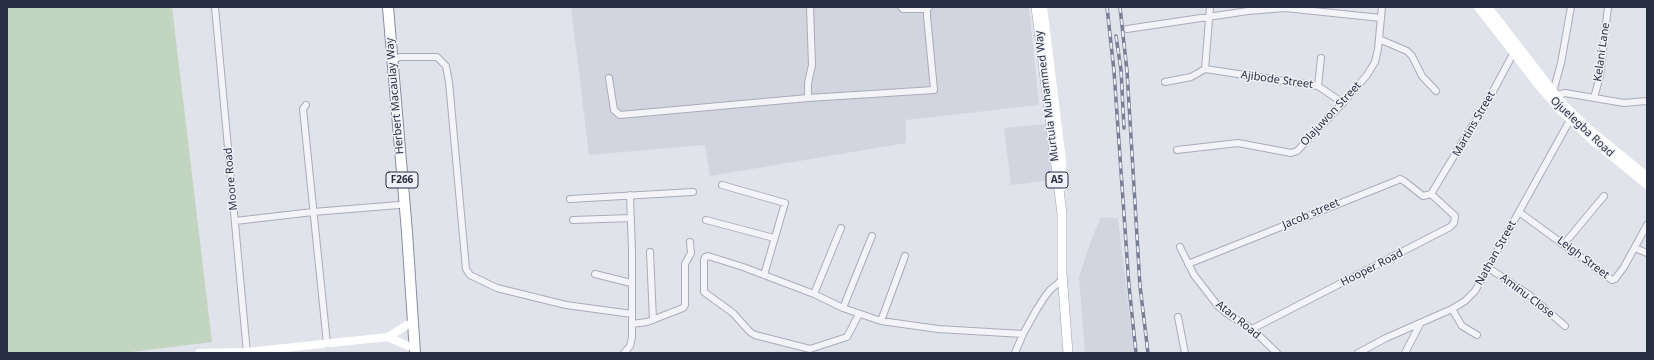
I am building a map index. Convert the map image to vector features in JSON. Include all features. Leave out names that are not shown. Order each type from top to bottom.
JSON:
[{"type":"highway","name":"Herbert Macaulay Way","points":[[382,7],[399,205],[407,325],[411,351]]},
{"type":"highway","name":"Herbert Macaulay Way","points":[[388,7],[407,232],[411,351]]},
{"type":"main road","name":"Murtula Muhammed Way","points":[[1036,7],[1062,214],[1062,273],[1068,353]]},
{"type":"main road","points":[[1043,7],[1062,161],[1062,214]]},
{"type":"main road","name":"Ojuelegba Road","points":[[1478,7],[1514,52],[1538,86],[1570,120],[1647,185]]},
{"type":"main road","name":"Ojuelegba Road","points":[[1488,7],[1554,93],[1588,128],[1647,176]]},
{"type":"main road","points":[[198,353],[247,352],[388,337],[407,325]]},
{"type":"main road","points":[[388,337],[411,351]]},
{"type":"street","name":"Moore Road","points":[[215,7],[247,352]]},
{"type":"street","points":[[808,98],[808,83],[812,65],[810,7]]},
{"type":"street","points":[[609,78],[614,110],[620,115],[808,98],[934,90],[928,8],[902,9],[901,7]]},
{"type":"street","points":[[1165,82],[1191,76],[1205,69],[1211,16],[1210,7]]},
{"type":"street","name":"Olajuwon Street","points":[[1177,150],[1238,143],[1263,146],[1291,153],[1297,151],[1343,103],[1367,75],[1375,62],[1382,7]]},
{"type":"street","points":[[1571,7],[1554,93],[1565,93],[1624,103],[1647,101]]},
{"type":"street","name":"Kelani Lane","points":[[1594,98],[1600,76],[1608,7]]},
{"type":"street","points":[[1127,29],[1211,16],[1285,8],[1381,18]]},
{"type":"street","points":[[1379,39],[1407,51],[1412,56],[1422,76],[1436,91]]},
{"type":"street","name":"Martins Street","points":[[1431,194],[1491,95],[1514,52]]},
{"type":"street","points":[[392,60],[400,57],[430,57],[437,58],[446,66],[449,82],[466,269],[470,275],[497,288],[566,305],[632,314]]},
{"type":"street","points":[[1318,86],[1321,58]]},
{"type":"street","name":"Ajibode Street","points":[[1205,69],[1318,86],[1343,103]]},
{"type":"street","points":[[306,105],[304,109],[313,212],[327,344]]},
{"type":"street","name":"Nathan Street","points":[[1358,353],[1386,338],[1452,309],[1465,301],[1475,291],[1570,120]]},
{"type":"street","name":"Jacob street","points":[[1188,264],[1396,181],[1404,181],[1423,196],[1431,194]]},
{"type":"street","points":[[722,185],[785,203],[764,275]]},
{"type":"street","points":[[570,199],[693,192]]},
{"type":"street","name":"Hooper Road","points":[[1252,329],[1450,227],[1454,223],[1455,216],[1431,194]]},
{"type":"street","points":[[624,353],[630,346],[632,337],[630,195]]},
{"type":"street","points":[[1564,244],[1604,196]]},
{"type":"street","points":[[235,220],[399,205]]},
{"type":"street","name":"Leigh Street","points":[[1519,212],[1612,280],[1615,279],[1624,267],[1647,225]]},
{"type":"street","points":[[573,220],[631,218]]},
{"type":"street","points":[[706,220],[774,238]]},
{"type":"street","points":[[814,294],[841,228]]},
{"type":"street","points":[[843,308],[872,236]]},
{"type":"street","points":[[632,324],[654,320],[679,310],[685,305],[685,264],[691,255],[690,242]]},
{"type":"street","name":"Atan Road","points":[[1180,247],[1201,286],[1218,306],[1226,313],[1252,329],[1277,353]]},
{"type":"street","points":[[1635,248],[1647,253]]},
{"type":"street","points":[[650,252],[654,320]]},
{"type":"street","points":[[881,320],[905,256]]},
{"type":"street","points":[[859,314],[847,337],[806,349],[755,335],[733,313],[704,292],[705,257],[727,262],[764,275],[814,294],[843,308],[881,320],[923,327],[1023,334]]},
{"type":"street","name":"Aminu Close","points":[[1487,267],[1528,294],[1565,326]]},
{"type":"street","points":[[1016,353],[1023,334],[1044,298],[1050,290],[1062,280],[1062,273]]},
{"type":"street","points":[[595,274],[631,282]]},
{"type":"street","points":[[1452,309],[1462,326],[1477,335]]},
{"type":"street","points":[[1178,316],[1185,353]]},
{"type":"street","points":[[1405,353],[1420,324]]},
{"type":"shaded area","points":[[571,7],[1029,7],[1039,105],[906,120],[906,143],[710,176],[705,145],[589,155]]},
{"type":"shaded area","points":[[1046,124],[1052,180],[1011,185],[1004,128]]},
{"type":"shaded area","points":[[1101,217],[1118,218],[1134,353],[1085,353],[1079,277],[1092,238]]},
{"type":"green space","points":[[7,7],[172,7],[212,342],[123,353],[7,353]]},
{"type":"railway","points":[[1107,7],[1114,71],[1129,286],[1136,353]]},
{"type":"railway","points":[[1120,7],[1127,71],[1140,286],[1148,353]]},
{"type":"railway","points":[[1116,36],[1121,70],[1124,128]]}]
